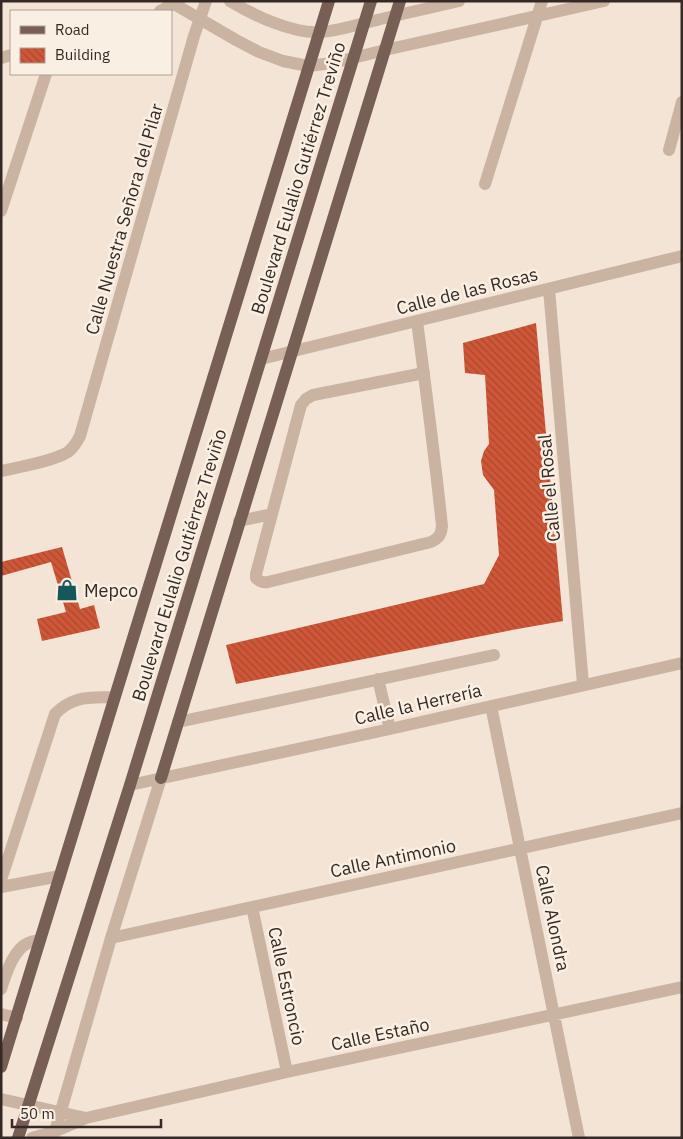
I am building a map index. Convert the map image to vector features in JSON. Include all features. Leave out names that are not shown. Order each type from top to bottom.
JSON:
[{"type":"main road","name":"Boulevard Eulalio Gutiérrez Treviño","points":[[1,1067],[329,1]]},
{"type":"main road","name":"Boulevard Eulalio Gutiérrez Treviño","points":[[18,1138],[130,785],[371,1]]},
{"type":"main road","points":[[161,778],[400,1]]},
{"type":"street","name":"Calle Nuestra Señora del Pilar","points":[[1,471],[57,457],[75,445],[80,436],[199,19],[206,1]]},
{"type":"street","points":[[230,1],[276,24],[319,33],[459,1]]},
{"type":"street","points":[[485,184],[542,1]]},
{"type":"street","points":[[162,10],[174,2],[199,19],[259,52],[283,61],[308,66],[333,63],[604,1]]},
{"type":"street","points":[[1,211],[46,75]]},
{"type":"street","points":[[668,150],[682,102]]},
{"type":"street","name":"Calle de las Rosas","points":[[261,359],[682,256]]},
{"type":"street","name":"Calle el Rosal","points":[[549,289],[583,684]]},
{"type":"street","points":[[418,321],[438,478],[442,533],[431,542],[263,583],[256,578],[301,405],[306,399],[319,393],[424,373]]},
{"type":"street","points":[[239,521],[272,514]]},
{"type":"street","points":[[178,722],[494,655]]},
{"type":"street","name":"Calle la Herrería","points":[[130,785],[682,663]]},
{"type":"street","points":[[378,679],[390,729]]},
{"type":"street","points":[[1,880],[55,714],[72,701],[85,698],[114,698]]},
{"type":"street","name":"Calle Alondra","points":[[491,706],[579,1138]]},
{"type":"street","points":[[54,1134],[111,938],[161,778]]},
{"type":"street","name":"Calle Antimonio","points":[[111,938],[682,813]]},
{"type":"street","points":[[1,887],[60,876]]},
{"type":"street","name":"Calle Estroncio","points":[[252,907],[287,1072]]},
{"type":"street","points":[[1,989],[14,957],[22,947],[30,942],[40,940]]},
{"type":"street","name":"Calle Estaño","points":[[32,1138],[54,1134],[86,1118],[287,1072],[682,987]]},
{"type":"street","points":[[1,1014],[17,1018]]},
{"type":"street","name":"Calle Estaño","points":[[1,1099],[86,1118]]},
{"type":"building","points":[[536,323],[563,621],[236,684],[226,645],[484,584],[499,555],[494,490],[483,475],[481,461],[484,451],[489,444],[485,375],[465,373],[463,343]]},
{"type":"building","name":"Mepco","points":[[62,547],[80,609],[94,605],[100,628],[42,641],[37,619],[66,612],[51,562],[1,576],[1,562]]},
{"type":"place","name":"Mepco","points":[[67,590]]}]
